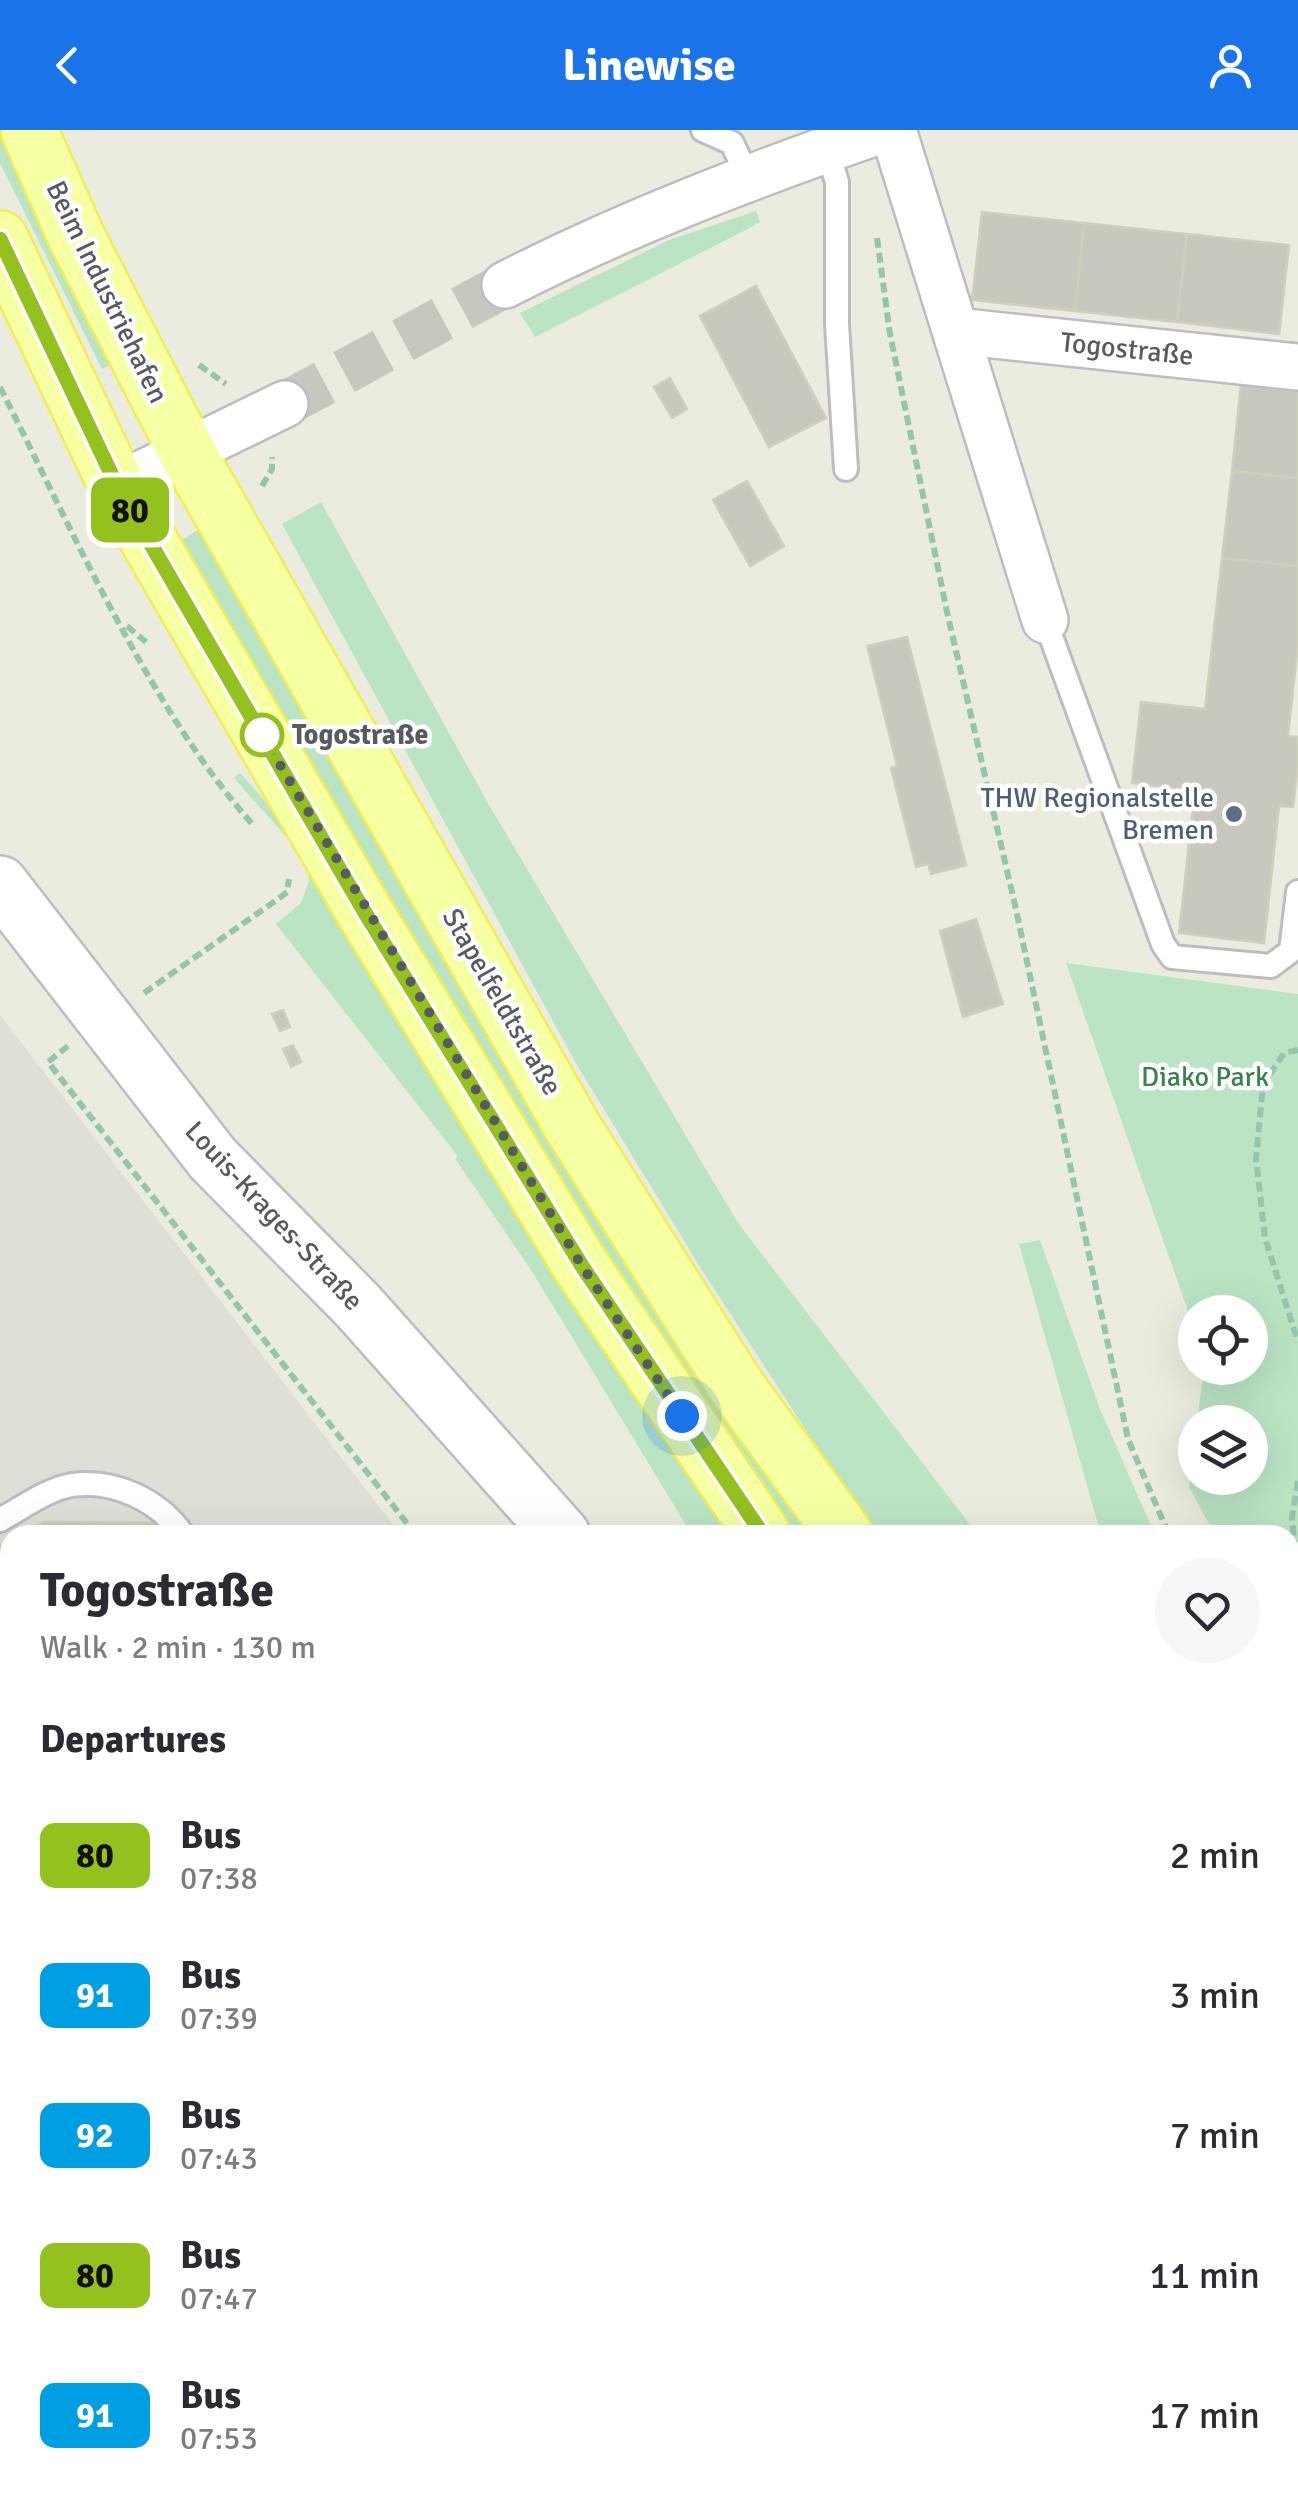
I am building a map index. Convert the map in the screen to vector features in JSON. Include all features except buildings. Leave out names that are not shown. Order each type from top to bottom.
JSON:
[{"type":"main road","name":"Beim Industriehafen","points":[[30,130],[76,236],[187,452]]},
{"type":"main road","points":[[0,239],[117,486],[364,911],[571,1249],[756,1525]]},
{"type":"main road","name":"Stapelfeldtstraße","points":[[187,452],[572,1126],[736,1386],[837,1525]]},
{"type":"street","points":[[505,285],[577,248],[748,177],[882,130]]},
{"type":"street","points":[[893,130],[1044,620]]},
{"type":"street","name":"Togostraße","points":[[956,330],[1298,367]]},
{"type":"street","points":[[117,486],[285,404]]},
{"type":"street","name":"Louis-Krages-Straße","points":[[0,884],[213,1159],[358,1306],[553,1525]]},
{"type":"lane","points":[[703,130],[732,143],[748,177]]},
{"type":"lane","points":[[826,150],[837,182],[837,324],[846,469]]},
{"type":"lane","points":[[1044,620],[1162,944],[1172,956],[1272,966],[1291,951],[1298,892]]},
{"type":"lane","points":[[0,1520],[70,1485],[106,1485],[146,1500],[172,1525]]},
{"type":"path","points":[[877,236],[890,334],[947,612],[1016,905],[1128,1439],[1165,1525]]},
{"type":"path","points":[[185,356],[229,386]]},
{"type":"path","points":[[0,387],[122,622],[230,799],[260,833]]},
{"type":"path","points":[[260,490],[272,469],[270,461]]},
{"type":"path","points":[[122,622],[146,642]]},
{"type":"path","points":[[230,779],[230,799]]},
{"type":"path","points":[[291,872],[286,892],[278,899],[181,970],[106,1017],[48,1062],[408,1525]]},
{"type":"path","points":[[1298,1050],[1284,1053],[1263,1084],[1256,1158],[1265,1238],[1298,1342]]},
{"type":"path","points":[[1293,1525],[1298,1481]]},
{"type":"shaded area","points":[[0,1015],[393,1525],[0,1525]]},
{"type":"green space","points":[[0,130],[4,130],[115,362],[102,369],[0,163]]},
{"type":"green space","points":[[756,211],[760,222],[746,230],[535,337],[520,313],[669,240]]},
{"type":"green space","points":[[321,502],[489,805],[738,1223],[970,1525],[868,1525],[700,1267],[577,1065],[282,524]]},
{"type":"green space","points":[[201,528],[817,1525],[785,1525],[575,1207],[176,544]]},
{"type":"green space","points":[[240,773],[313,855],[730,1525],[686,1525],[533,1273],[456,1160],[457,1155],[276,924],[301,903],[309,881],[306,859],[234,778]]},
{"type":"green space","name":"Diako Park","points":[[1066,963],[1298,994],[1298,1525],[1210,1525],[1193,1495],[1268,1495],[1268,1405],[1199,1405],[1202,1385],[1268,1385],[1268,1295],[1182,1295]]},
{"type":"green space","points":[[1040,1240],[1100,1409],[1151,1525],[1098,1525],[1019,1244]]},
{"type":"tunnel","points":[[285,404],[505,285]]},
{"type":"bus line","name":"80","points":[[0,239],[117,486],[364,911],[582,1266],[756,1525]]},
{"type":"place","name":"Togostraße","points":[[262,735]]},
{"type":"place","name":"THW Regionalstelle Bremen","points":[[1234,814]]},
{"type":"route","points":[[262,735],[364,911],[582,1266],[682,1416]]}]
